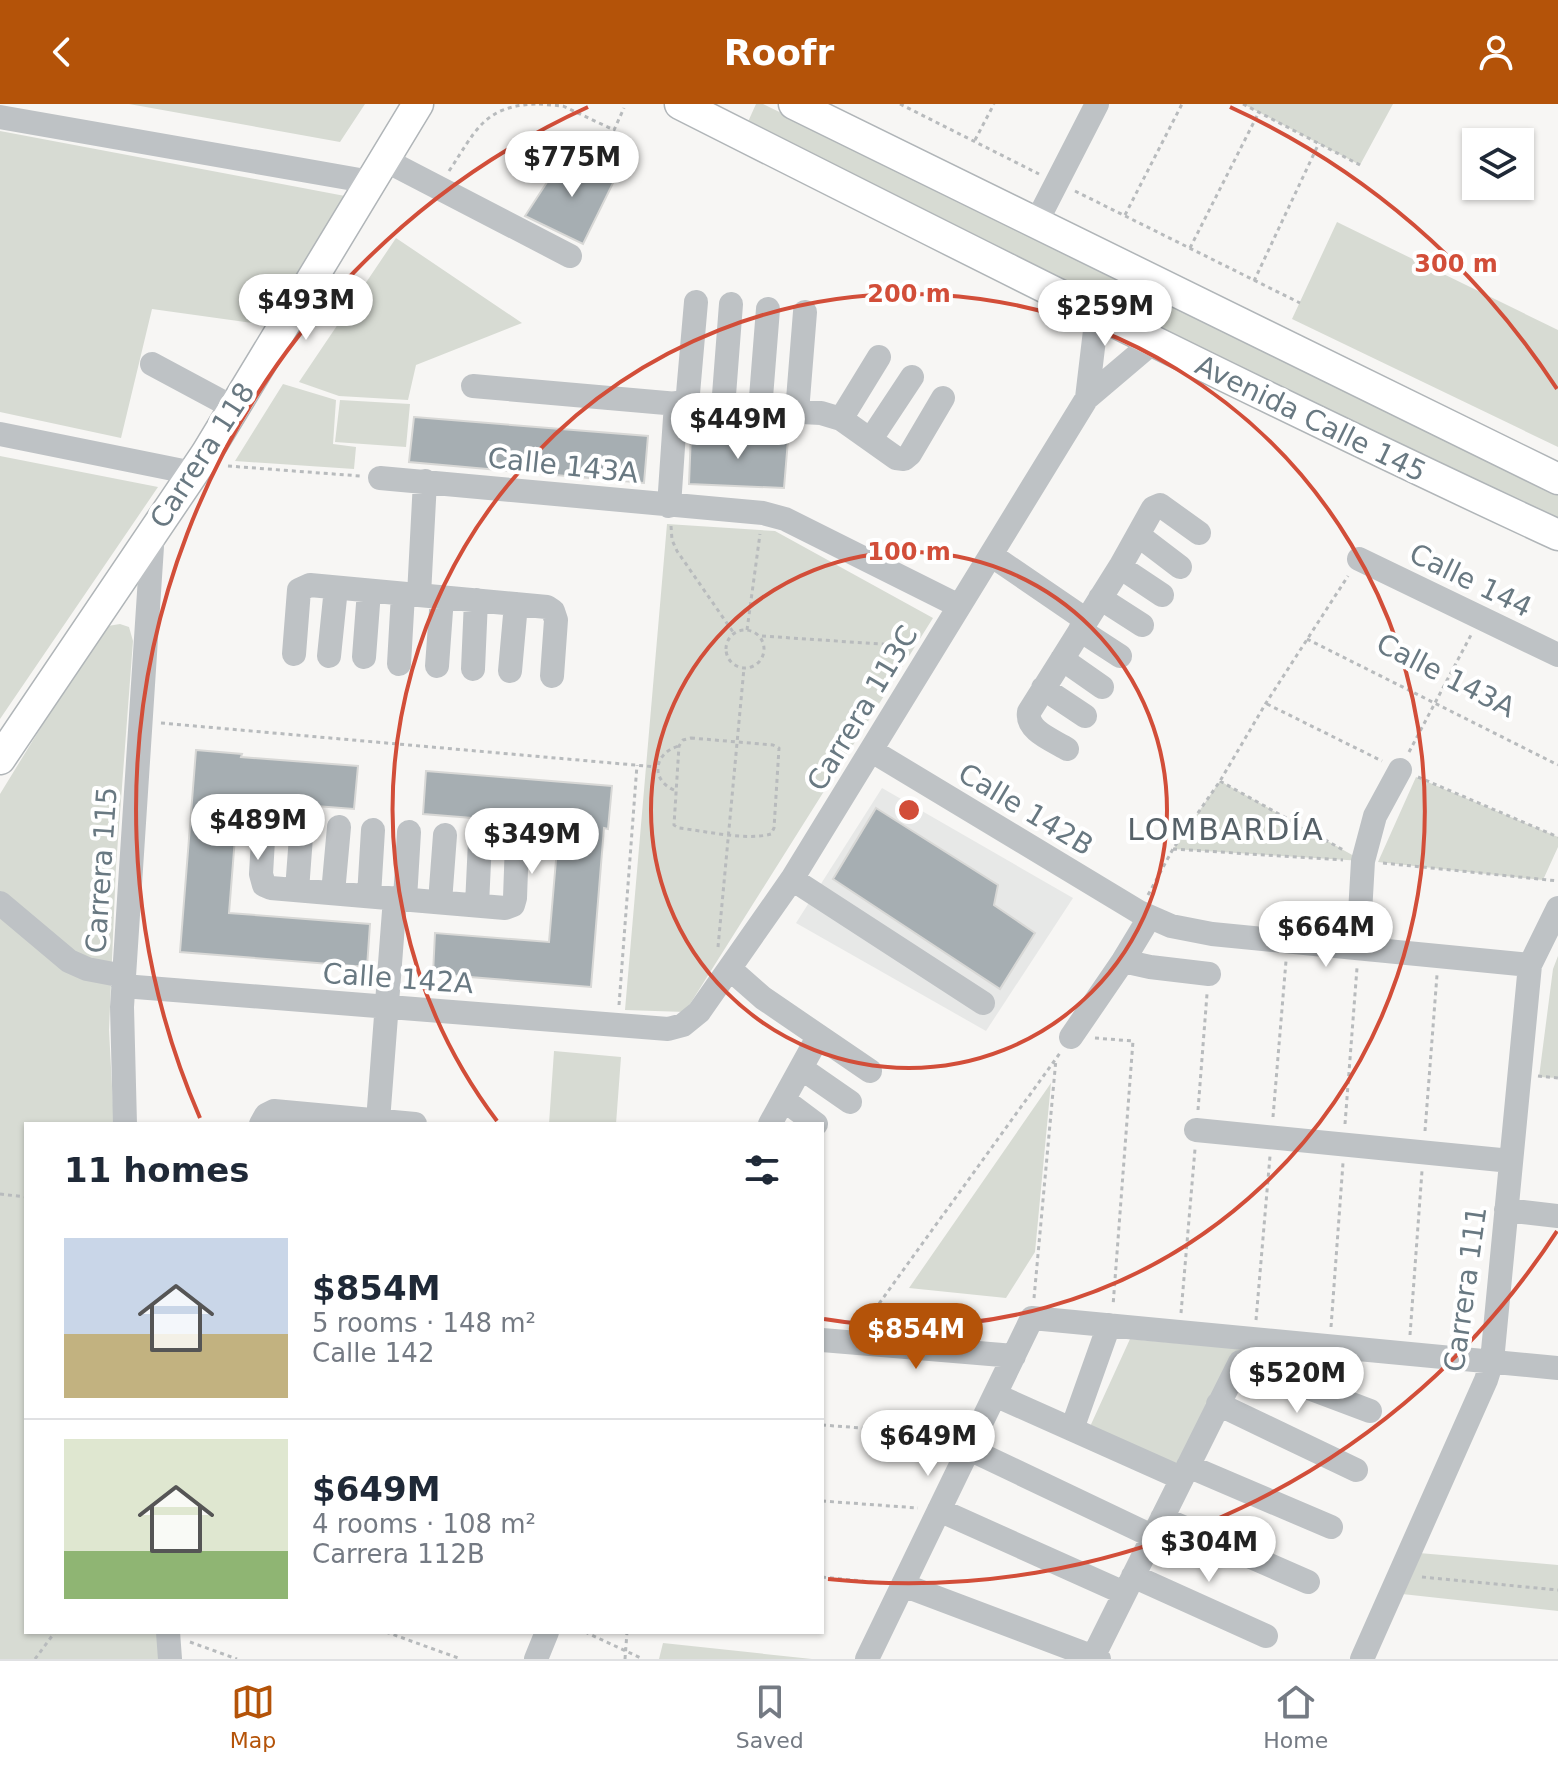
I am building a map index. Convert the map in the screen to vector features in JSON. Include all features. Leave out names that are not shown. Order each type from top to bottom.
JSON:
[{"type":"main road","name":"Carrera 118","points":[[0,759],[196,468],[418,104]]},
{"type":"main road","name":"Avenida Calle 145","points":[[680,104],[734,117],[1097,314],[1385,455],[1558,535]]},
{"type":"main road","name":"Avenida Calle 145","points":[[794,104],[1558,479]]},
{"type":"street","points":[[1036,223],[1097,104]]},
{"type":"street","points":[[0,117],[378,171],[438,187],[570,256]]},
{"type":"street","points":[[669,506],[696,302]]},
{"type":"street","points":[[723,408],[731,304]]},
{"type":"street","points":[[760,410],[768,309]]},
{"type":"street","points":[[797,412],[805,312]]},
{"type":"street","name":"Carrera 113C","points":[[1087,398],[1097,314]]},
{"type":"street","name":"Carrera 113C","points":[[668,1029],[683,1025],[699,1012],[792,879],[1087,398],[1153,342]]},
{"type":"street","points":[[841,419],[879,357]]},
{"type":"street","points":[[152,364],[234,408]]},
{"type":"street","points":[[871,439],[912,377]]},
{"type":"street","points":[[473,386],[723,408],[821,413],[841,419],[896,458],[904,459],[943,398]]},
{"type":"street","points":[[0,434],[196,468]]},
{"type":"street","name":"Calle 143A","points":[[380,478],[763,513],[785,519],[959,606]]},
{"type":"street","points":[[425,481],[422,596],[437,666]]},
{"type":"street","points":[[1067,749],[1031,727],[1027,720],[1029,712],[1120,567],[1153,508],[1160,505],[1199,533]]},
{"type":"street","name":"Carrera 115","points":[[125,1122],[122,1060],[124,981],[153,531]]},
{"type":"street","points":[[1138,535],[1180,567]]},
{"type":"street","points":[[991,555],[1120,656]]},
{"type":"street","name":"Calle 144","points":[[1359,559],[1558,655]]},
{"type":"street","points":[[1120,567],[1162,595]]},
{"type":"street","points":[[294,654],[299,590],[310,585],[547,607],[553,611],[556,620],[552,676]]},
{"type":"street","points":[[329,656],[336,588]]},
{"type":"street","points":[[364,657],[369,591]]},
{"type":"street","points":[[399,664],[422,596]]},
{"type":"street","points":[[1100,598],[1142,625]]},
{"type":"street","points":[[473,669],[476,600]]},
{"type":"street","points":[[104,603],[129,603],[147,620]]},
{"type":"street","points":[[510,671],[516,604]]},
{"type":"street","points":[[1062,659],[1102,687]]},
{"type":"street","points":[[1043,688],[1085,716]]},
{"type":"street","name":"Calle 142B","points":[[872,751],[1144,915],[1171,926],[1212,934],[1530,965]]},
{"type":"street","points":[[1358,948],[1363,861],[1375,816],[1400,770]]},
{"type":"street","points":[[264,823],[261,874],[264,885],[505,908],[513,905],[517,842]]},
{"type":"street","points":[[297,890],[302,823]]},
{"type":"street","points":[[333,893],[339,827]]},
{"type":"street","points":[[369,896],[373,830]]},
{"type":"street","points":[[387,1122],[387,1007],[409,832]]},
{"type":"street","points":[[440,902],[445,835]]},
{"type":"street","points":[[477,905],[480,841]]},
{"type":"street","points":[[792,879],[983,1003]]},
{"type":"street","name":"Calle 142A","points":[[0,903],[69,961],[124,981],[387,1007],[668,1029]]},
{"type":"street","name":"Carrera 111","points":[[1362,1659],[1492,1361],[1530,965],[1558,908]]},
{"type":"street","points":[[1071,1037],[1123,961],[1144,915]]},
{"type":"street","points":[[1123,961],[1209,974]]},
{"type":"street","points":[[730,969],[763,998],[870,1071]]},
{"type":"street","points":[[771,1122],[818,1037]]},
{"type":"street","points":[[801,1068],[850,1102]]},
{"type":"street","points":[[784,1100],[814,1122]]},
{"type":"street","points":[[262,1122],[266,1115],[274,1111],[294,1118],[368,1122]]},
{"type":"street","points":[[1196,1130],[1511,1161]]},
{"type":"street","points":[[1506,1210],[1558,1216]]},
{"type":"street","points":[[867,1659],[1032,1318],[1558,1368]]},
{"type":"street","points":[[1072,1429],[1109,1325]]},
{"type":"street","points":[[824,1340],[1014,1356]]},
{"type":"street","points":[[903,1585],[1052,1650],[1096,1658],[1128,1584],[1240,1362],[1370,1411]]},
{"type":"street","points":[[995,1395],[1072,1429],[1331,1527]]},
{"type":"street","points":[[1218,1404],[1356,1470]]},
{"type":"street","points":[[969,1449],[1157,1527],[1308,1582]]},
{"type":"street","points":[[939,1510],[1266,1636]]},
{"type":"street","points":[[168,1634],[170,1659]]},
{"type":"street","points":[[536,1659],[546,1634]]},
{"type":"path","points":[[900,104],[1300,303]]},
{"type":"path","points":[[912,110],[915,104]]},
{"type":"path","points":[[974,141],[994,104]]},
{"type":"path","points":[[1125,216],[1182,104]]},
{"type":"path","points":[[1243,104],[1360,165]]},
{"type":"path","points":[[438,187],[481,124],[495,112],[513,105],[563,106],[614,130],[624,108]]},
{"type":"path","points":[[1190,249],[1259,112]]},
{"type":"path","points":[[1254,281],[1319,143]]},
{"type":"path","points":[[196,468],[380,478]]},
{"type":"path","points":[[669,506],[672,540],[677,551],[733,632]]},
{"type":"path","points":[[747,630],[763,513]]},
{"type":"path","points":[[1144,915],[1173,849],[1220,781],[1359,559]]},
{"type":"path","points":[[1400,770],[1480,617]]},
{"type":"path","points":[[733,632],[747,630],[762,636],[934,648]]},
{"type":"path","points":[[733,632],[726,648],[728,657],[735,665],[744,668],[754,666],[762,659],[765,650],[762,636]]},
{"type":"path","name":"Calle 143A","points":[[1307,639],[1558,765]]},
{"type":"path","points":[[730,969],[717,943],[744,668]]},
{"type":"path","points":[[142,721],[657,767]]},
{"type":"path","points":[[683,740],[737,741],[779,748],[774,828],[771,834],[762,837],[674,825],[679,746],[683,740]]},
{"type":"path","points":[[675,790],[665,786],[658,778],[657,767],[660,756],[668,749],[679,746]]},
{"type":"path","points":[[618,1024],[637,764]]},
{"type":"path","points":[[1220,781],[1363,861]]},
{"type":"path","points":[[851,1342],[1071,1037],[1133,1041],[1109,1325]]},
{"type":"path","points":[[1032,1318],[1056,1058]]},
{"type":"path","points":[[0,1194],[24,1197]]},
{"type":"path","points":[[824,1425],[902,1431],[969,1449]]},
{"type":"path","points":[[824,1501],[939,1510]]},
{"type":"path","points":[[1400,1575],[1558,1590]]},
{"type":"path","points":[[824,1577],[903,1585]]},
{"type":"path","points":[[35,1659],[54,1634]]},
{"type":"path","points":[[171,1634],[237,1659]]},
{"type":"path","points":[[392,1634],[461,1659]]},
{"type":"path","points":[[589,1634],[643,1659]]},
{"type":"path","points":[[625,1659],[627,1634]]},
{"type":"shaded area","points":[[129,104],[365,104],[340,142]]},
{"type":"shaded area","points":[[756,104],[763,104],[1558,492],[1558,521],[747,124]]},
{"type":"shaded area","points":[[1243,104],[1393,104],[1360,165]]},
{"type":"shaded area","points":[[0,131],[345,196],[266,325],[152,309],[121,438],[0,412]]},
{"type":"shaded area","points":[[1337,222],[1558,330],[1558,447],[1292,319]]},
{"type":"shaded area","points":[[396,238],[522,323],[416,365],[408,400],[339,396],[299,382]]},
{"type":"shaded area","points":[[283,384],[336,400],[333,444],[356,447],[354,469],[235,461]]},
{"type":"shaded area","points":[[340,400],[410,404],[406,447],[335,442]]},
{"type":"shaded area","points":[[0,456],[158,487],[0,719]]},
{"type":"shaded area","points":[[667,524],[775,531],[933,618],[685,1012],[625,1010]]},
{"type":"shaded area","points":[[120,624],[129,627],[133,641],[116,866],[109,1030],[114,1122],[24,1122],[24,1634],[157,1634],[159,1659],[0,1659],[0,794],[92,644],[108,626]]},
{"type":"shaded area","points":[[1416,777],[1558,837],[1558,847],[1543,880],[1378,862]]},
{"type":"shaded area","points":[[1220,781],[1363,861],[1173,849]]},
{"type":"shaded area","points":[[882,788],[1073,898],[986,1031],[796,923]]},
{"type":"shaded area","points":[[1558,956],[1558,1078],[1539,1077],[1553,969]]},
{"type":"shaded area","points":[[554,1051],[621,1057],[616,1122],[549,1122]]},
{"type":"shaded area","points":[[1051,1083],[1035,1252],[1006,1298],[909,1288]]},
{"type":"shaded area","points":[[1130,1339],[1242,1349],[1184,1470],[1088,1431]]},
{"type":"shaded area","points":[[1419,1553],[1558,1565],[1558,1611],[1402,1594]]},
{"type":"shaded area","points":[[663,1643],[812,1659],[659,1659]]},
{"type":"building","points":[[566,153],[615,179],[583,244],[525,216]]},
{"type":"building","points":[[414,417],[648,436],[644,483],[409,462]]},
{"type":"building","points":[[691,433],[788,440],[784,488],[689,484]]},
{"type":"building","points":[[196,750],[242,754],[241,757],[358,766],[354,809],[238,800],[229,913],[370,924],[367,967],[180,952]]},
{"type":"building","points":[[426,771],[612,786],[608,829],[604,828],[591,987],[433,974],[435,933],[549,942],[559,825],[423,814]]},
{"type":"building","points":[[876,808],[998,885],[994,905],[1035,933],[1000,989],[833,879]]},
{"type":"district","name":"LOMBARDÍA","points":[[1226,830]]}]
